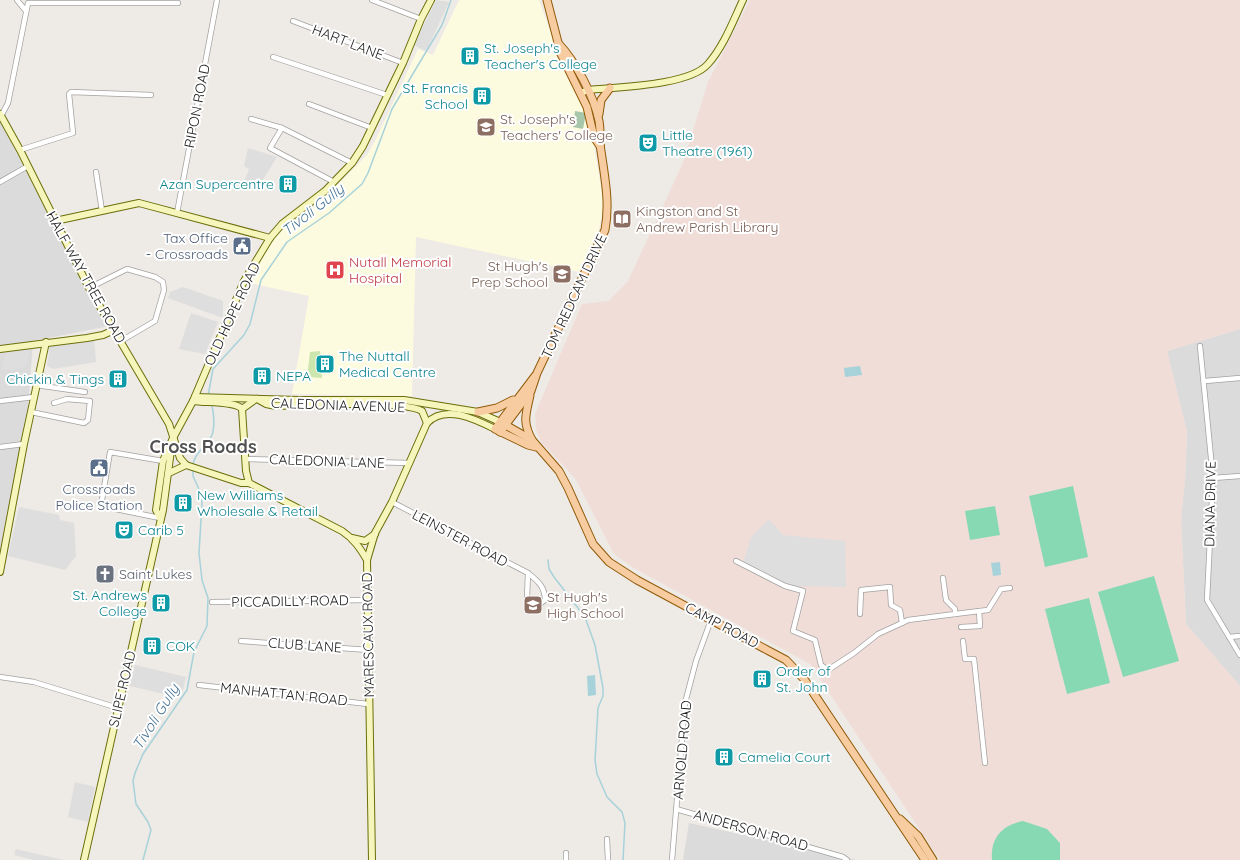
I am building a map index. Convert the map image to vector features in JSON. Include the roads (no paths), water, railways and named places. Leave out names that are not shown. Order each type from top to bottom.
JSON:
[{"type":"main road","name":"OLD HOPE ROAD","points":[[173,438],[194,399],[244,281],[270,238],[282,224],[298,209],[316,199],[334,182],[364,146],[431,0]]},
{"type":"main road","name":"TOM REDCAM DRIVE","points":[[547,0],[561,54],[589,113],[594,137],[600,146]]},
{"type":"main road","points":[[580,93],[588,90],[680,79],[701,70],[708,64],[718,49],[743,0]]},
{"type":"main road","name":"TOM REDCAM DRIVE","points":[[502,423],[531,391],[537,373],[605,230],[609,204],[600,146],[601,135],[599,120],[588,90],[567,52],[558,43]]},
{"type":"main road","points":[[599,120],[601,100],[610,88]]},
{"type":"main road","name":"HALF WAY TREE ROAD","points":[[1,116],[20,150],[90,288],[170,424],[178,454],[191,466]]},
{"type":"main road","points":[[55,221],[139,203],[270,238]]},
{"type":"main road","points":[[0,349],[92,337],[114,330]]},
{"type":"main road","points":[[0,572],[3,546],[46,342]]},
{"type":"main road","name":"TOM REDCAM DRIVE","points":[[498,431],[516,399],[537,373]]},
{"type":"main road","name":"CAMP ROAD","points":[[531,391],[525,419],[526,427],[536,447],[547,456],[559,471],[593,544],[601,555],[615,567],[637,580],[786,660],[804,680],[925,860]]},
{"type":"main road","points":[[249,483],[245,459],[242,409],[244,406],[257,398]]},
{"type":"main road","name":"CALEDONIA AVENUE","points":[[209,401],[257,398],[404,400],[478,412],[502,423]]},
{"type":"main road","name":"CALEDONIA AVENUE","points":[[257,398],[266,404],[276,406],[391,405],[412,407],[422,411],[427,423]]},
{"type":"main road","points":[[194,399],[234,404],[242,409]]},
{"type":"main road","points":[[478,412],[497,408],[516,399]]},
{"type":"main road","points":[[427,423],[436,415],[450,414],[483,423],[498,431]]},
{"type":"main road","name":"MARESCAUX ROAD","points":[[372,860],[368,704],[367,560],[376,533],[410,464],[427,423]]},
{"type":"main road","points":[[502,423],[532,440]]},
{"type":"main road","name":"CAMP ROAD","points":[[498,431],[528,445],[536,447]]},
{"type":"main road","name":"SLIPE ROAD","points":[[160,518],[156,510],[163,461],[173,438]]},
{"type":"main road","name":"SLIPE ROAD","points":[[84,860],[163,510],[170,473],[173,438]]},
{"type":"main road","points":[[170,473],[191,466],[241,483],[249,483],[352,538],[365,541],[376,533]]},
{"type":"main road","points":[[352,538],[360,547],[367,560]]},
{"type":"main road","name":"CAMP ROAD","points":[[898,818],[907,824],[918,836],[933,860]]},
{"type":"street","points":[[17,0],[26,11]]},
{"type":"street","name":"RIPON ROAD","points":[[178,213],[217,0]]},
{"type":"street","points":[[372,0],[421,19]]},
{"type":"street","points":[[1,116],[8,103],[26,11],[29,3],[178,3]]},
{"type":"street","name":"HART LANE","points":[[293,21],[403,63]]},
{"type":"street","points":[[273,57],[387,95]]},
{"type":"street","points":[[20,150],[73,134],[71,92],[151,94]]},
{"type":"street","points":[[309,104],[372,128]]},
{"type":"street","points":[[251,119],[282,128],[352,162]]},
{"type":"street","points":[[282,128],[270,148],[334,182]]},
{"type":"street","points":[[0,182],[28,166]]},
{"type":"street","points":[[96,172],[102,211]]},
{"type":"street","points":[[90,288],[127,269],[163,282],[164,290],[155,322],[122,341]]},
{"type":"street","name":"DIANA DRIVE","points":[[1200,346],[1205,381],[1213,478],[1207,600],[1240,655]]},
{"type":"street","points":[[1205,381],[1240,378]]},
{"type":"street","points":[[36,385],[85,392]]},
{"type":"street","points":[[0,401],[34,397]]},
{"type":"street","points":[[31,412],[84,423],[88,420],[90,402],[67,399],[54,403]]},
{"type":"street","points":[[0,447],[24,444]]},
{"type":"street","points":[[160,518],[101,506],[110,452],[163,461]]},
{"type":"street","name":"CALEDONIA LANE","points":[[245,459],[410,464]]},
{"type":"street","points":[[1213,478],[1240,476]]},
{"type":"street","name":"LEINSTER ROAD","points":[[392,502],[528,573],[536,579],[543,588],[545,600],[541,603],[531,602],[527,598],[528,573]]},
{"type":"street","points":[[736,561],[784,586],[803,591],[793,631],[815,640],[821,665],[828,670],[854,653],[878,634],[908,620],[988,610],[1001,589],[1010,588]]},
{"type":"street","points":[[943,578],[946,600],[955,609],[955,614]]},
{"type":"street","points":[[860,614],[861,590],[890,587],[891,605],[900,610],[902,623]]},
{"type":"street","name":"PICCADILLY ROAD","points":[[212,602],[368,600]]},
{"type":"street","points":[[961,627],[980,626],[980,611]]},
{"type":"street","name":"ARNOLD ROAD","points":[[672,860],[685,703],[696,661],[711,620]]},
{"type":"street","points":[[1229,637],[1240,636]]},
{"type":"street","name":"CLUB LANE","points":[[241,640],[368,650]]},
{"type":"street","points":[[962,641],[965,659],[974,659],[985,763]]},
{"type":"street","points":[[0,677],[34,682],[118,708]]},
{"type":"street","name":"MANHATTAN ROAD","points":[[199,685],[368,704]]},
{"type":"street","name":"ANDERSON ROAD","points":[[676,808],[843,857],[847,860]]},
{"type":"street","points":[[607,839],[609,860]]},
{"type":"street","points":[[566,854],[566,860]]},
{"type":"water","points":[[860,366],[862,375],[845,377],[844,368]]},
{"type":"water","points":[[1000,562],[1001,575],[993,576],[991,563]]},
{"type":"water","points":[[595,675],[596,695],[588,696],[587,676]]},
{"type":"waterway","name":"Tivoli Gully","points":[[208,396],[213,369],[244,335],[250,324],[261,280],[287,242],[329,213],[362,184],[368,173],[392,109],[442,25],[451,0]]},
{"type":"waterway","name":"Tivoli Gully","points":[[193,465],[198,453],[212,435],[214,419],[211,403]]},
{"type":"waterway","name":"Tivoli Gully","points":[[143,860],[151,830],[148,822],[136,804],[133,781],[135,773],[143,754],[187,690],[194,652],[207,626],[208,598],[202,580],[199,553],[202,503],[201,494],[193,476],[193,469]]},
{"type":"waterway","points":[[548,560],[549,569],[554,577],[585,617],[595,645],[603,688],[603,696],[598,708],[595,760],[597,774],[607,797],[622,812],[625,823],[623,860]]},
{"type":"place","name":"St. Joseph's Teacher's College","points":[[470,56]]},
{"type":"place","name":"St. Francis School","points":[[482,96]]},
{"type":"place","name":"St. Joseph's Teachers' College","points":[[486,127]]},
{"type":"place","name":"Little Theatre (1961)","points":[[648,143]]},
{"type":"place","name":"Azan Supercentre","points":[[288,184]]},
{"type":"place","name":"Kingston and St Andrew Parish Library","points":[[622,219]]},
{"type":"place","name":"Tax Office - Crossroads","points":[[242,246]]},
{"type":"place","name":"Nutall Memorial Hospital","points":[[335,270]]},
{"type":"place","name":"St Hugh's Prep School","points":[[562,274]]},
{"type":"place","name":"The Nuttall Medical Centre","points":[[325,364]]},
{"type":"place","name":"NEPA","points":[[262,376]]},
{"type":"place","name":"Chickin & Tings","points":[[118,379]]},
{"type":"place","name":"Crossroads Police Station","points":[[99,468]]},
{"type":"place","name":"New Williams Wholesale & Retail","points":[[183,503]]},
{"type":"place","name":"Carib 5","points":[[124,530]]},
{"type":"place","name":"Saint Lukes","points":[[105,574]]},
{"type":"place","name":"St. Andrews College","points":[[161,603]]},
{"type":"place","name":"St Hugh's High School","points":[[533,605]]},
{"type":"place","name":"COK","points":[[152,646]]},
{"type":"place","name":"Order of St. John","points":[[762,679]]},
{"type":"place","name":"Camelia Court","points":[[724,757]]},
{"type":"district","name":"Cross Roads","points":[[203,447]]}]
